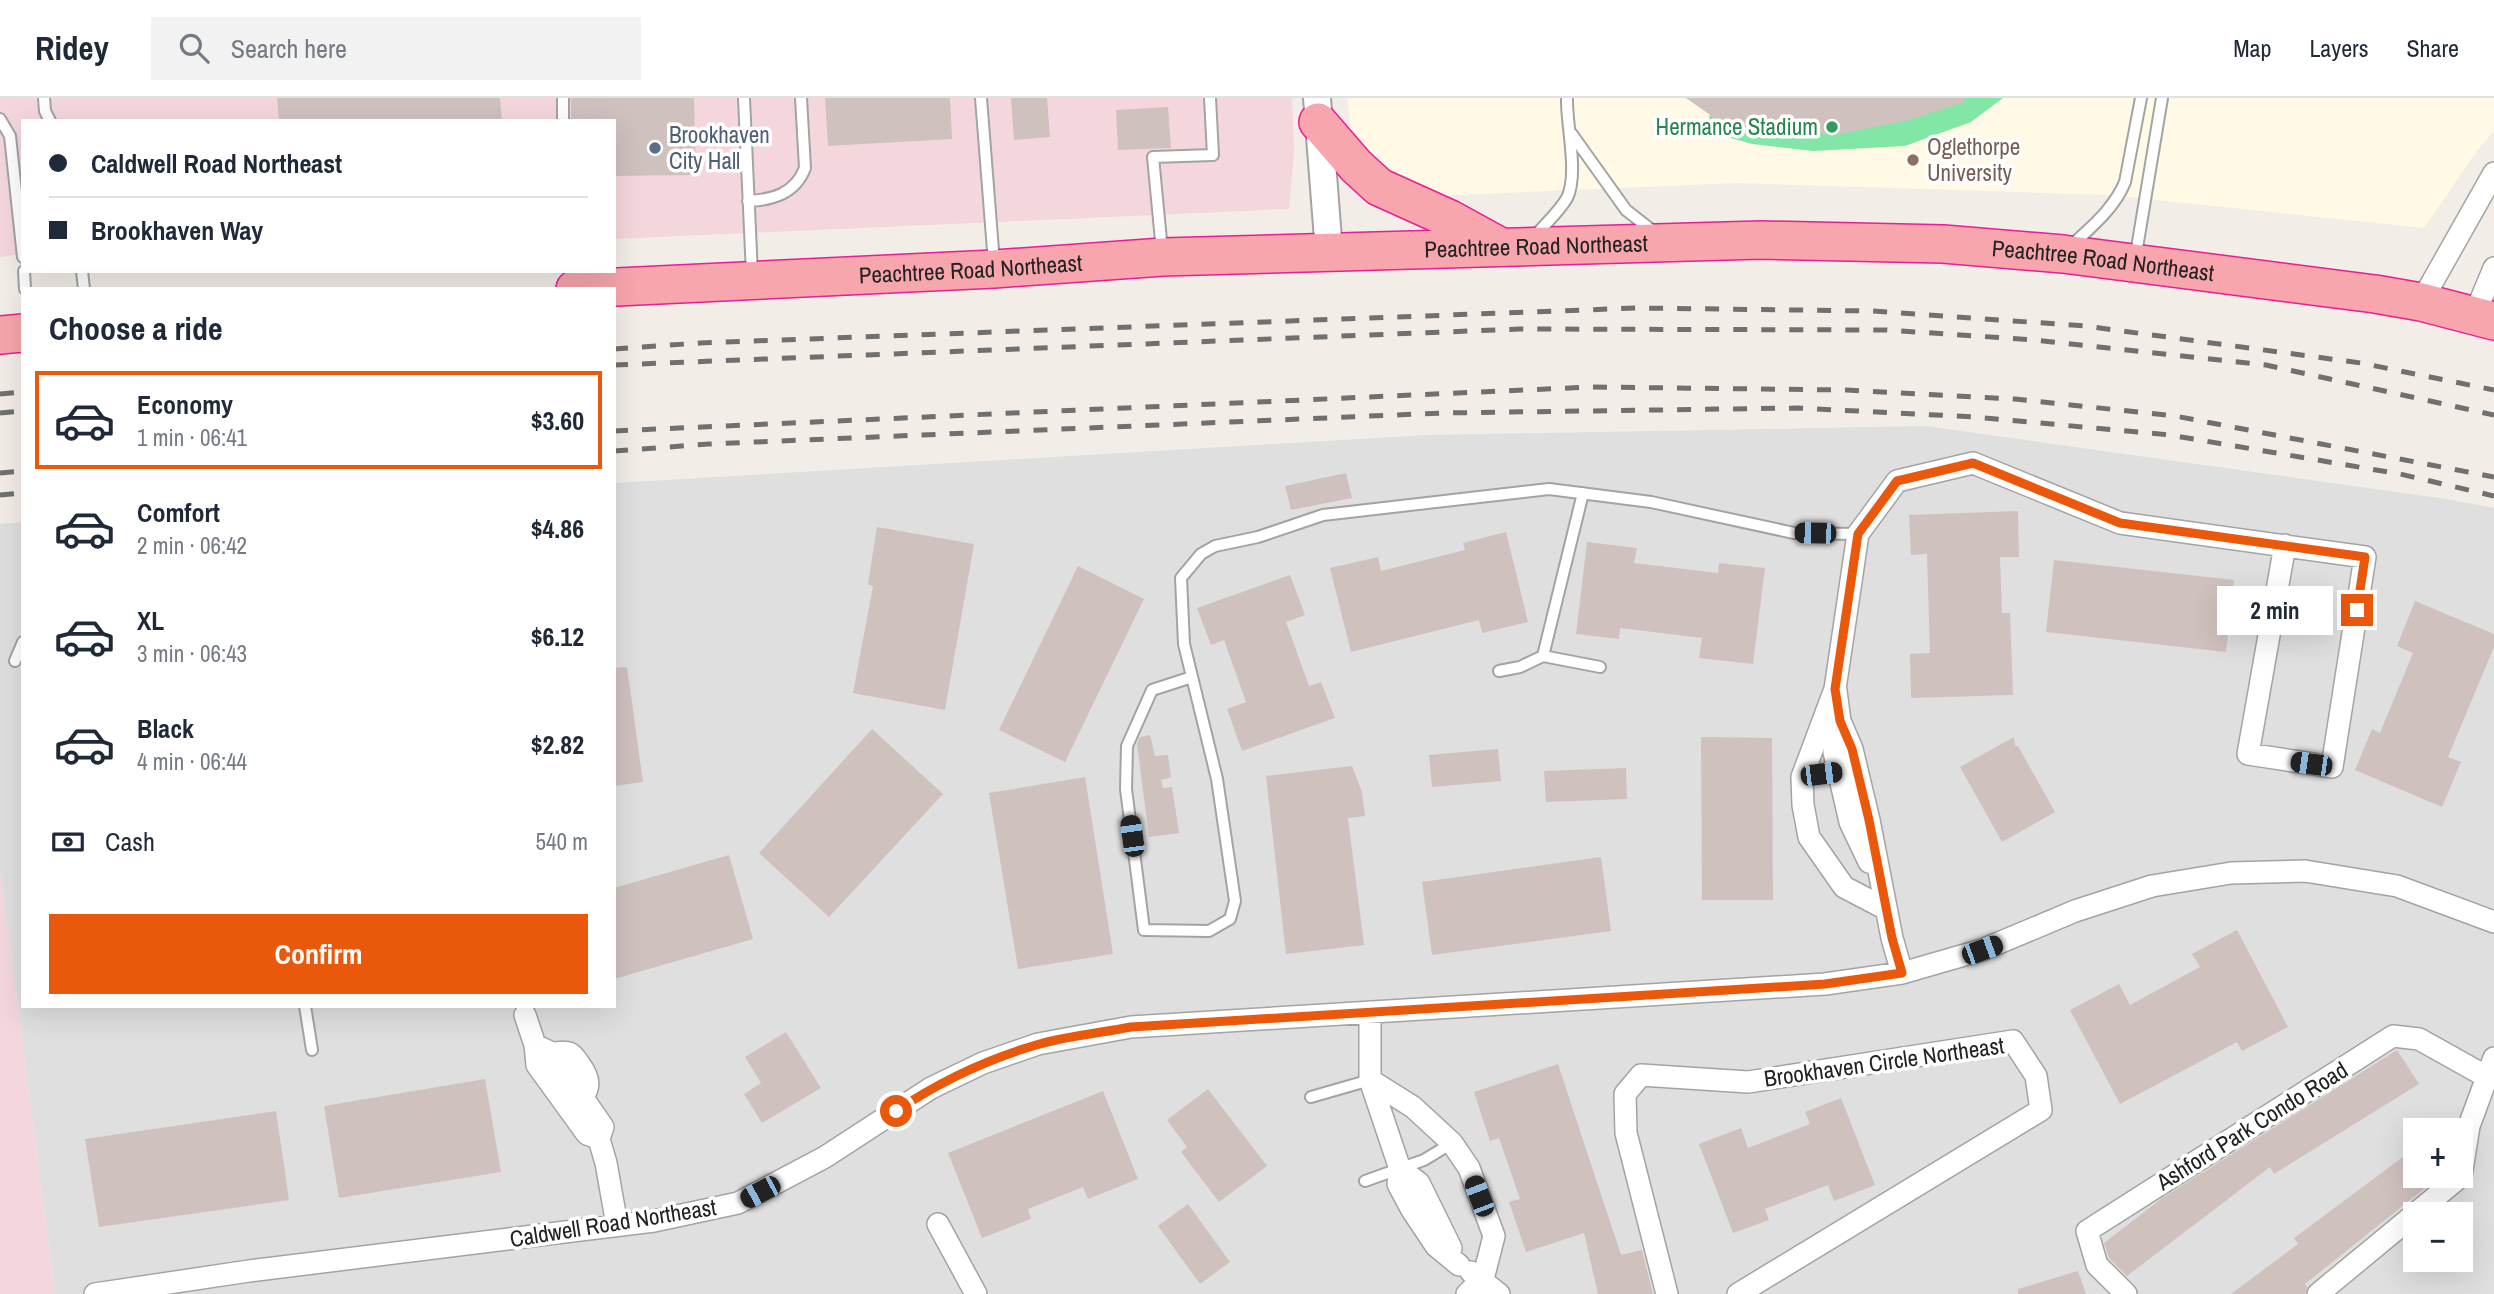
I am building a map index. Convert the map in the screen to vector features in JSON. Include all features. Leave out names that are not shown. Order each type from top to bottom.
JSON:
[{"type":"highway","points":[[1317,110],[1356,166],[1379,187],[1514,246]]},
{"type":"highway","name":"Peachtree Road Northeast","points":[[578,286],[752,281],[994,269],[1163,257],[1761,240],[1943,244],[2063,254],[2375,294],[2421,302],[2484,319]]},
{"type":"highway","points":[[0,335],[21,333]]},
{"type":"street","points":[[1317,110],[1329,252]]},
{"type":"street","points":[[2421,302],[2494,173]]},
{"type":"street","points":[[2484,319],[2494,268]]},
{"type":"street","points":[[1886,909],[1843,887],[1809,837],[1803,805],[1802,777],[1835,689],[1858,534],[1897,481],[1973,463],[2120,523],[2285,545],[2365,557],[2332,767],[2248,754],[2285,545]]},
{"type":"street","points":[[1835,689],[1840,721],[1852,749],[1848,771],[1881,886],[1902,973]]},
{"type":"street","name":"Caldwell Road Northeast","points":[[95,1294],[249,1271],[654,1221],[738,1203],[825,1157],[931,1087],[983,1063],[1038,1044],[1131,1027],[1825,984],[1902,973],[1982,950],[2075,911],[2152,886],[2231,873],[2305,871],[2397,886],[2494,922]]},
{"type":"street","points":[[1370,1012],[1370,1080],[1400,1169],[1398,1184],[1436,1246],[1459,1265],[1483,1279],[1499,1294]]},
{"type":"street","points":[[525,1015],[575,1104],[603,1127],[599,1139],[617,1225]]},
{"type":"street","name":"Ashford Park Condo Road","points":[[2126,1294],[2097,1265],[2087,1231],[2393,1036],[2419,1039],[2491,1067],[2469,1126],[2461,1175],[2318,1294]]},
{"type":"street","name":"Brookhaven Circle Northeast","points":[[1667,1294],[1626,1133],[1625,1094],[1641,1075],[1748,1082],[2013,1041],[2036,1076],[2041,1110],[1738,1294]]},
{"type":"street","points":[[1370,1080],[1413,1107],[1452,1143],[1469,1168],[1494,1236],[1483,1279],[1467,1294]]},
{"type":"street","points":[[938,1224],[976,1294]]},
{"type":"lane","points":[[44,98],[49,119]]},
{"type":"lane","points":[[563,98],[564,119]]},
{"type":"lane","points":[[744,98],[752,281]]},
{"type":"lane","points":[[748,201],[769,200],[780,196],[802,176],[804,168],[801,98]]},
{"type":"lane","points":[[981,98],[994,269]]},
{"type":"lane","points":[[1163,257],[1153,157],[1213,155],[1210,98]]},
{"type":"lane","points":[[1514,246],[1568,197],[1572,170],[1567,98]]},
{"type":"lane","points":[[2063,254],[2114,205],[2121,192],[2141,98]]},
{"type":"lane","points":[[2135,262],[2162,98]]},
{"type":"lane","points":[[0,119],[10,136],[21,238]]},
{"type":"lane","points":[[1571,133],[1626,210],[1667,242]]},
{"type":"lane","points":[[1192,677],[1152,690],[1127,746],[1125,789],[1144,930],[1209,931],[1230,919],[1235,901],[1217,779],[1184,644],[1181,578],[1201,554],[1215,546],[1258,537],[1323,515],[1549,489],[1651,502],[1794,533],[1858,534]]},
{"type":"lane","points":[[1543,656],[1583,493]]},
{"type":"lane","points":[[15,661],[21,647]]},
{"type":"lane","points":[[1499,671],[1520,667],[1543,656],[1600,667]]},
{"type":"lane","points":[[1802,777],[1848,771]]},
{"type":"lane","points":[[305,1008],[312,1050]]},
{"type":"lane","points":[[1311,1097],[1370,1080]]},
{"type":"lane","points":[[1365,1181],[1424,1160],[1452,1143]]},
{"type":"shaded area","points":[[0,98],[1292,98],[1294,151],[1289,209],[616,239],[616,119],[21,119],[21,254],[0,257]]},
{"type":"shaded area","name":"Oglethorpe University","points":[[1347,98],[2494,98],[2494,130],[2424,228],[2109,195],[1737,183],[1361,199]]},
{"type":"shaded area","points":[[1926,426],[2494,508],[2494,1294],[55,1294],[0,871],[0,524],[21,522],[21,1008],[616,1008],[616,483],[1426,435]]},
{"type":"shaded area","points":[[0,871],[12,963],[55,1294],[0,1294]]},
{"type":"green space","name":"Hermance Stadium","points":[[1714,98],[2003,98],[1971,122],[1905,146],[1813,151],[1752,144],[1706,131]]},
{"type":"building","points":[[277,98],[500,98],[502,119],[279,119]]},
{"type":"building","name":"Brookhaven City Hall","points":[[571,98],[694,98],[696,175],[616,176],[616,119],[571,119]]},
{"type":"building","points":[[825,98],[950,98],[952,139],[828,146]]},
{"type":"building","points":[[1011,98],[1047,98],[1050,137],[1014,140]]},
{"type":"building","points":[[1686,98],[1964,98],[1965,102],[1909,120],[1834,135],[1820,133],[1811,137],[1726,126]]},
{"type":"building","points":[[1168,107],[1171,148],[1118,150],[1116,110]]},
{"type":"building","points":[[1346,473],[1352,498],[1291,510],[1285,486]]},
{"type":"building","points":[[2018,511],[2019,557],[2000,557],[2002,613],[2010,613],[2013,695],[1911,698],[1910,654],[1930,653],[1927,554],[1911,555],[1909,515]]},
{"type":"building","points":[[877,527],[974,544],[945,710],[853,693],[873,586],[868,584]]},
{"type":"building","points":[[1506,532],[1528,622],[1482,633],[1479,620],[1351,652],[1330,568],[1378,557],[1381,571],[1465,550],[1463,543]]},
{"type":"building","points":[[1587,542],[1637,548],[1634,563],[1718,573],[1719,563],[1765,568],[1753,664],[1699,658],[1702,638],[1620,628],[1619,639],[1576,634]]},
{"type":"building","points":[[2054,560],[2234,580],[2226,652],[2046,632]]},
{"type":"building","points":[[1078,566],[1144,599],[1065,762],[999,730]]},
{"type":"building","points":[[1290,575],[1305,615],[1286,622],[1309,686],[1321,682],[1335,718],[1242,751],[1227,709],[1246,702],[1224,640],[1211,645],[1197,608]]},
{"type":"building","points":[[2415,601],[2494,634],[2494,647],[2448,757],[2461,762],[2442,807],[2355,770],[2372,729],[2380,733],[2413,653],[2397,646]]},
{"type":"building","points":[[627,667],[643,782],[616,786],[616,668]]},
{"type":"building","points":[[872,729],[943,794],[829,917],[759,853]]},
{"type":"building","points":[[1150,735],[1155,756],[1168,755],[1171,777],[1161,780],[1163,788],[1172,787],[1179,833],[1149,837],[1137,744],[1140,737]]},
{"type":"building","points":[[1701,737],[1772,738],[1773,900],[1702,900]]},
{"type":"building","points":[[2014,737],[2015,746],[2018,746],[2055,812],[2002,842],[1960,767]]},
{"type":"building","points":[[1498,749],[1501,781],[1432,787],[1429,755]]},
{"type":"building","points":[[1352,766],[1362,792],[1365,816],[1348,818],[1364,945],[1286,954],[1266,776]]},
{"type":"building","points":[[1626,768],[1627,799],[1546,802],[1544,771]]},
{"type":"building","points":[[1085,777],[1113,954],[1018,969],[989,793]]},
{"type":"building","points":[[729,855],[753,939],[616,978],[616,887]]},
{"type":"building","points":[[1601,857],[1611,931],[1432,955],[1422,882]]},
{"type":"building","points":[[2237,930],[2288,1027],[2242,1051],[2237,1042],[2120,1104],[2070,1010],[2119,984],[2130,1005],[2200,967],[2192,954]]},
{"type":"building","points":[[786,1032],[821,1088],[762,1123],[744,1094],[761,1083],[745,1057]]},
{"type":"building","points":[[2397,1050],[2419,1084],[2274,1174],[2270,1167],[2127,1276],[2109,1258],[2104,1243],[2161,1199]]},
{"type":"building","points":[[1558,1064],[1621,1255],[1642,1250],[1653,1294],[1598,1294],[1584,1233],[1526,1252],[1509,1202],[1520,1199],[1499,1138],[1490,1141],[1474,1092]]},
{"type":"building","points":[[485,1079],[501,1172],[339,1198],[324,1106]]},
{"type":"building","points":[[1208,1089],[1267,1166],[1219,1202],[1181,1152],[1187,1147],[1167,1120]]},
{"type":"building","points":[[1103,1091],[1138,1179],[1088,1199],[1083,1187],[1028,1209],[1031,1219],[982,1238],[948,1153]]},
{"type":"building","points":[[1841,1098],[1875,1185],[1834,1201],[1828,1185],[1765,1209],[1769,1220],[1733,1233],[1699,1144],[1741,1128],[1748,1148],[1810,1124],[1805,1112]]},
{"type":"building","points":[[276,1111],[289,1200],[99,1227],[85,1139]]},
{"type":"building","points":[[2403,1157],[2403,1188],[2425,1188],[2408,1202],[2403,1202],[2403,1206],[2305,1284],[2305,1294],[2231,1294],[2298,1244],[2294,1238]]},
{"type":"building","points":[[1188,1204],[1230,1262],[1200,1284],[1158,1226]]},
{"type":"building","points":[[2078,1271],[2086,1294],[2018,1294],[2018,1289]]},
{"type":"railway","points":[[616,349],[700,343],[1637,308],[1873,311],[2085,326],[2361,363],[2494,390]]},
{"type":"railway","points":[[616,365],[1520,329],[1887,330],[2035,340],[2266,365],[2494,415]]},
{"type":"railway","points":[[616,431],[1591,387],[1847,390],[2015,399],[2175,416],[2494,477]]},
{"type":"railway","points":[[0,394],[21,392]]},
{"type":"railway","points":[[616,451],[709,444],[1443,413],[1798,408],[1975,417],[2170,435],[2400,474],[2494,496]]},
{"type":"railway","points":[[0,413],[21,411]]},
{"type":"railway","points":[[0,473],[21,471]]},
{"type":"railway","points":[[0,495],[21,493]]},
{"type":"place","name":"Hermance Stadium","points":[[1832,127]]},
{"type":"place","name":"Brookhaven City Hall","points":[[655,148]]},
{"type":"place","name":"Oglethorpe University","points":[[1913,160]]},
{"type":"route","points":[[896,1111],[931,1087],[983,1063],[1038,1044],[1131,1027],[1825,984],[1902,973],[1892,938],[1869,820],[1852,749],[1840,721],[1835,689],[1858,534],[1897,481],[1973,463],[2120,523],[2365,557],[2357,610]]}]
